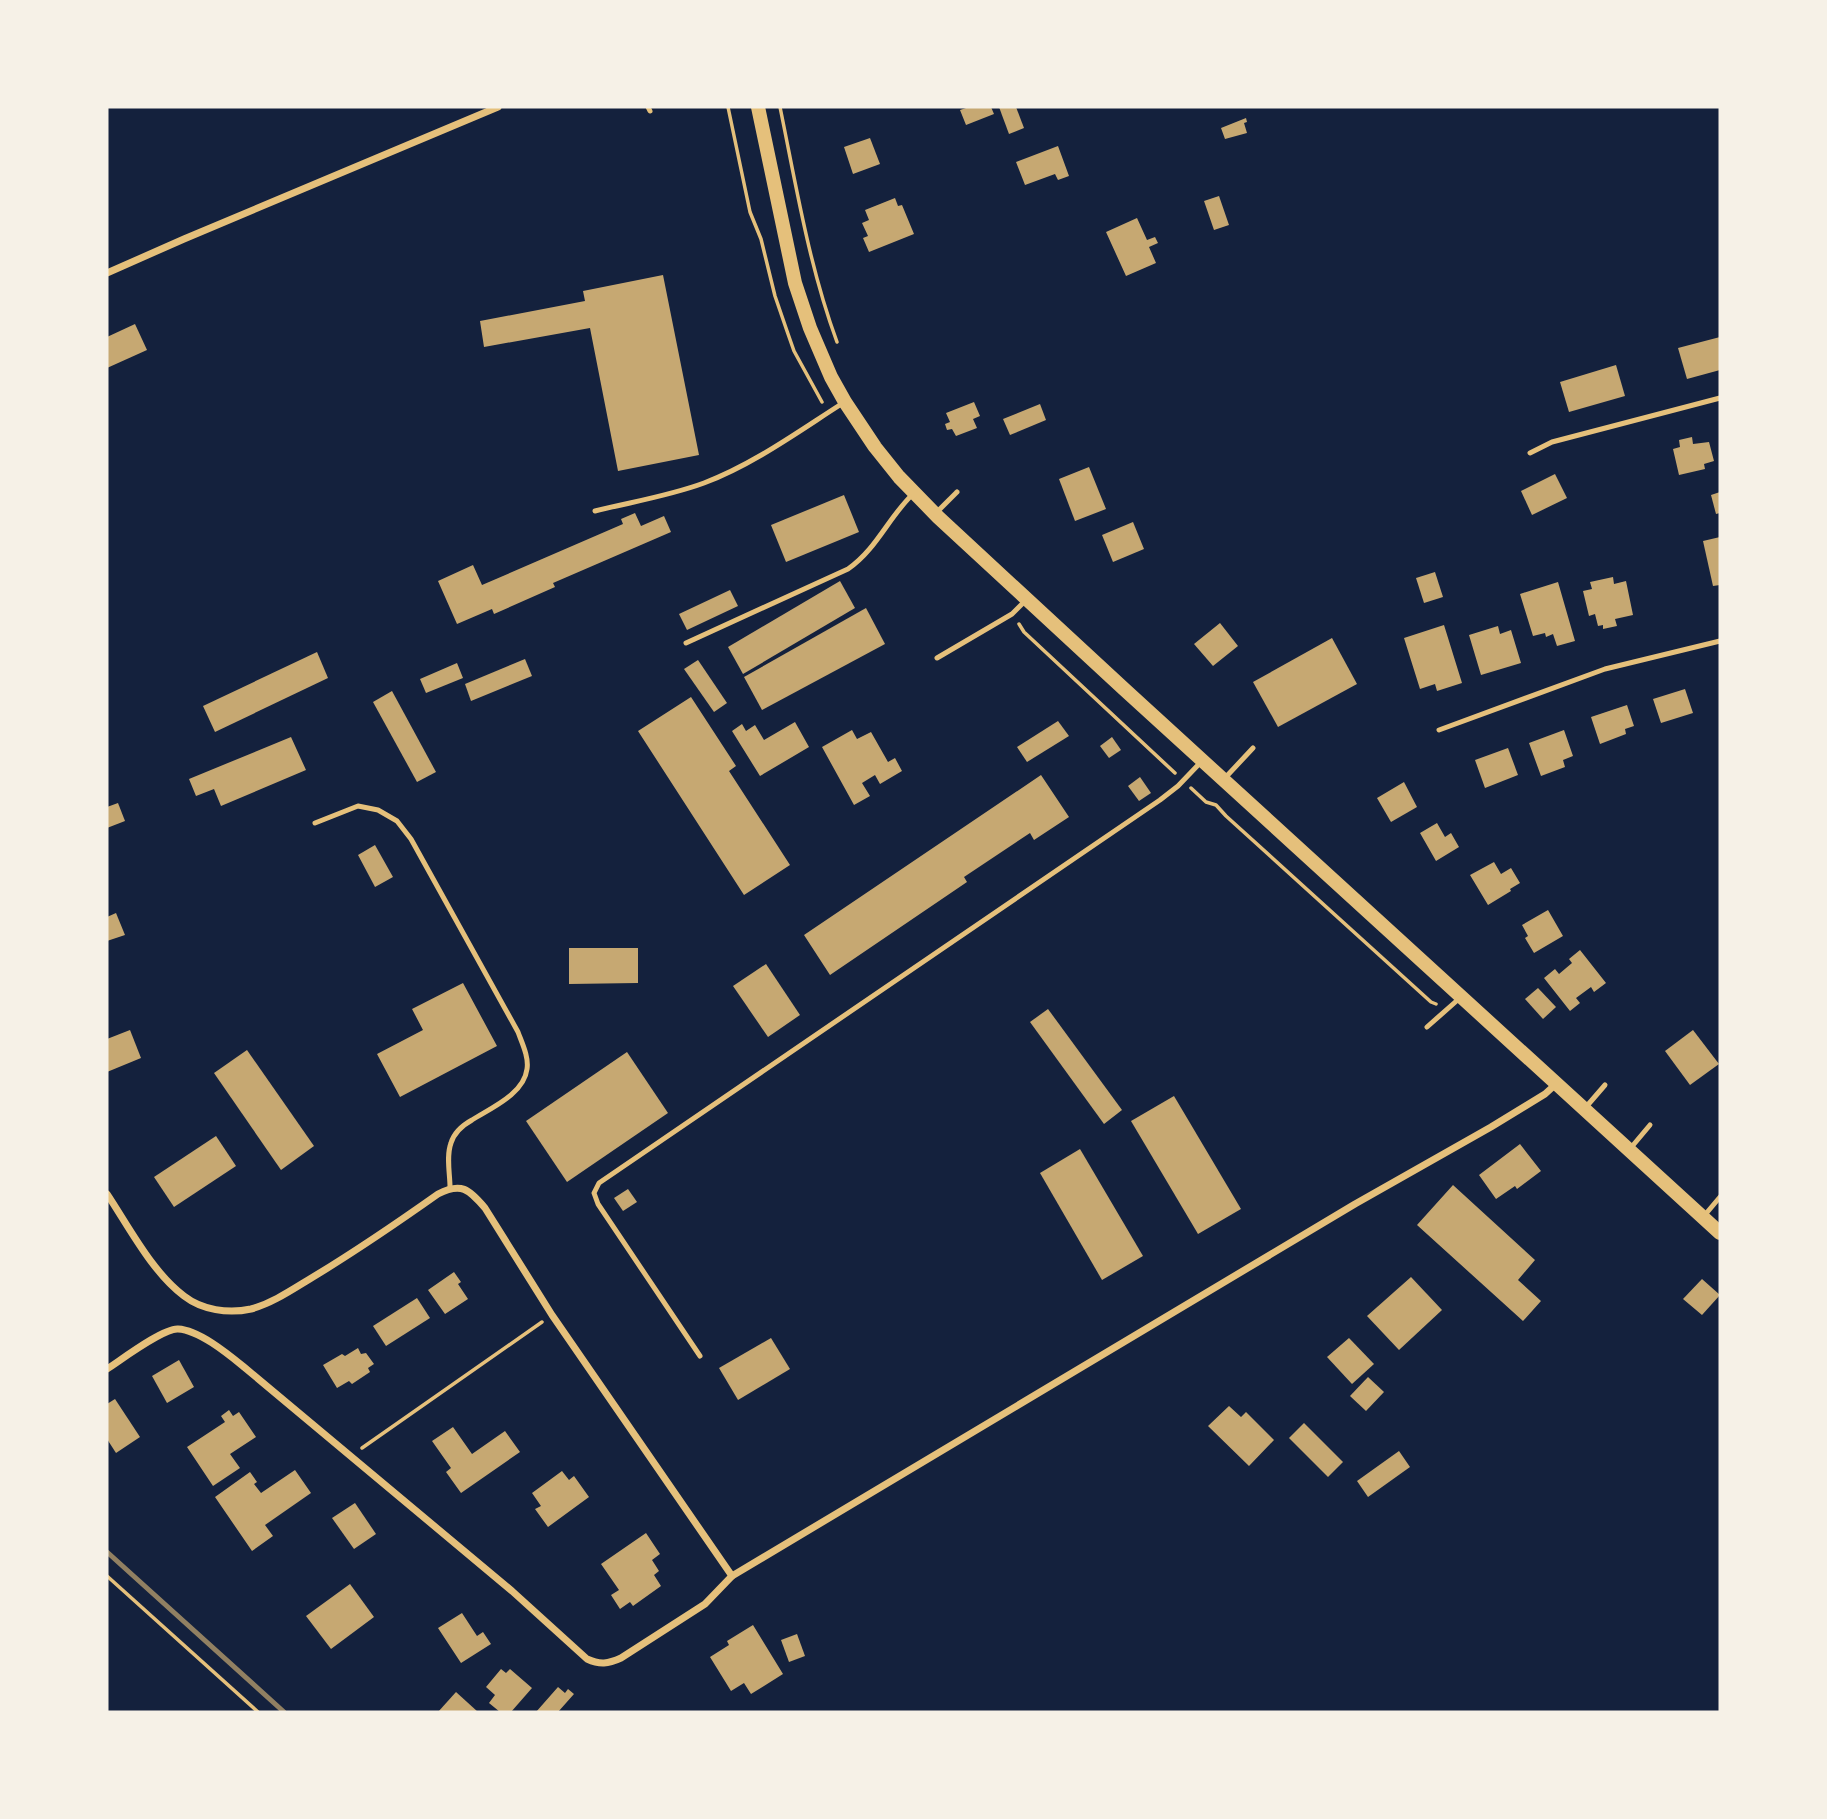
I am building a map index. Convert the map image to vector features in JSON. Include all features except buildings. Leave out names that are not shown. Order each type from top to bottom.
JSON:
[{"type":"main road","points":[[758,107],[799,297],[822,358],[845,402],[875,447],[914,493],[1720,1233]]},
{"type":"street","points":[[107,273],[498,107]]},
{"type":"street","points":[[107,1369],[163,1333],[177,1329],[200,1336],[222,1349],[512,1591],[587,1659],[597,1664],[609,1664],[705,1604],[732,1576],[1354,1204],[1491,1127],[1545,1094],[1556,1083]]},
{"type":"street","points":[[107,1194],[165,1279],[200,1306],[233,1311],[252,1308],[279,1297],[356,1251],[450,1187],[473,1193],[552,1315],[732,1576]]},
{"type":"lane","points":[[1530,453],[1552,442],[1720,398]]},
{"type":"lane","points":[[595,511],[680,490],[721,475],[845,402]]},
{"type":"lane","points":[[935,514],[957,492]]},
{"type":"lane","points":[[686,643],[848,569],[872,548],[896,512],[914,493]]},
{"type":"lane","points":[[937,658],[1012,614],[1027,599]]},
{"type":"lane","points":[[1438,730],[1605,669],[1720,641]]},
{"type":"lane","points":[[1224,780],[1253,748]]},
{"type":"lane","points":[[700,1356],[598,1204],[594,1193],[599,1183],[1160,800],[1178,786],[1202,760]]},
{"type":"lane","points":[[315,823],[358,806],[378,810],[397,821],[411,839],[518,1032],[525,1051],[527,1069],[522,1084],[457,1132],[449,1155],[450,1187]]},
{"type":"lane","points":[[1427,1027],[1461,997]]},
{"type":"lane","points":[[1584,1109],[1605,1085]]},
{"type":"lane","points":[[1629,1150],[1650,1125]]},
{"type":"lane","points":[[1703,1217],[1720,1197]]},
{"type":"path","points":[[780,107],[812,259],[841,353]]},
{"type":"path","points":[[350,1456],[552,1315]]},
{"type":"path","points":[[107,1576],[258,1712]]},
{"type":"railway","points":[[107,1552],[284,1712]]}]
